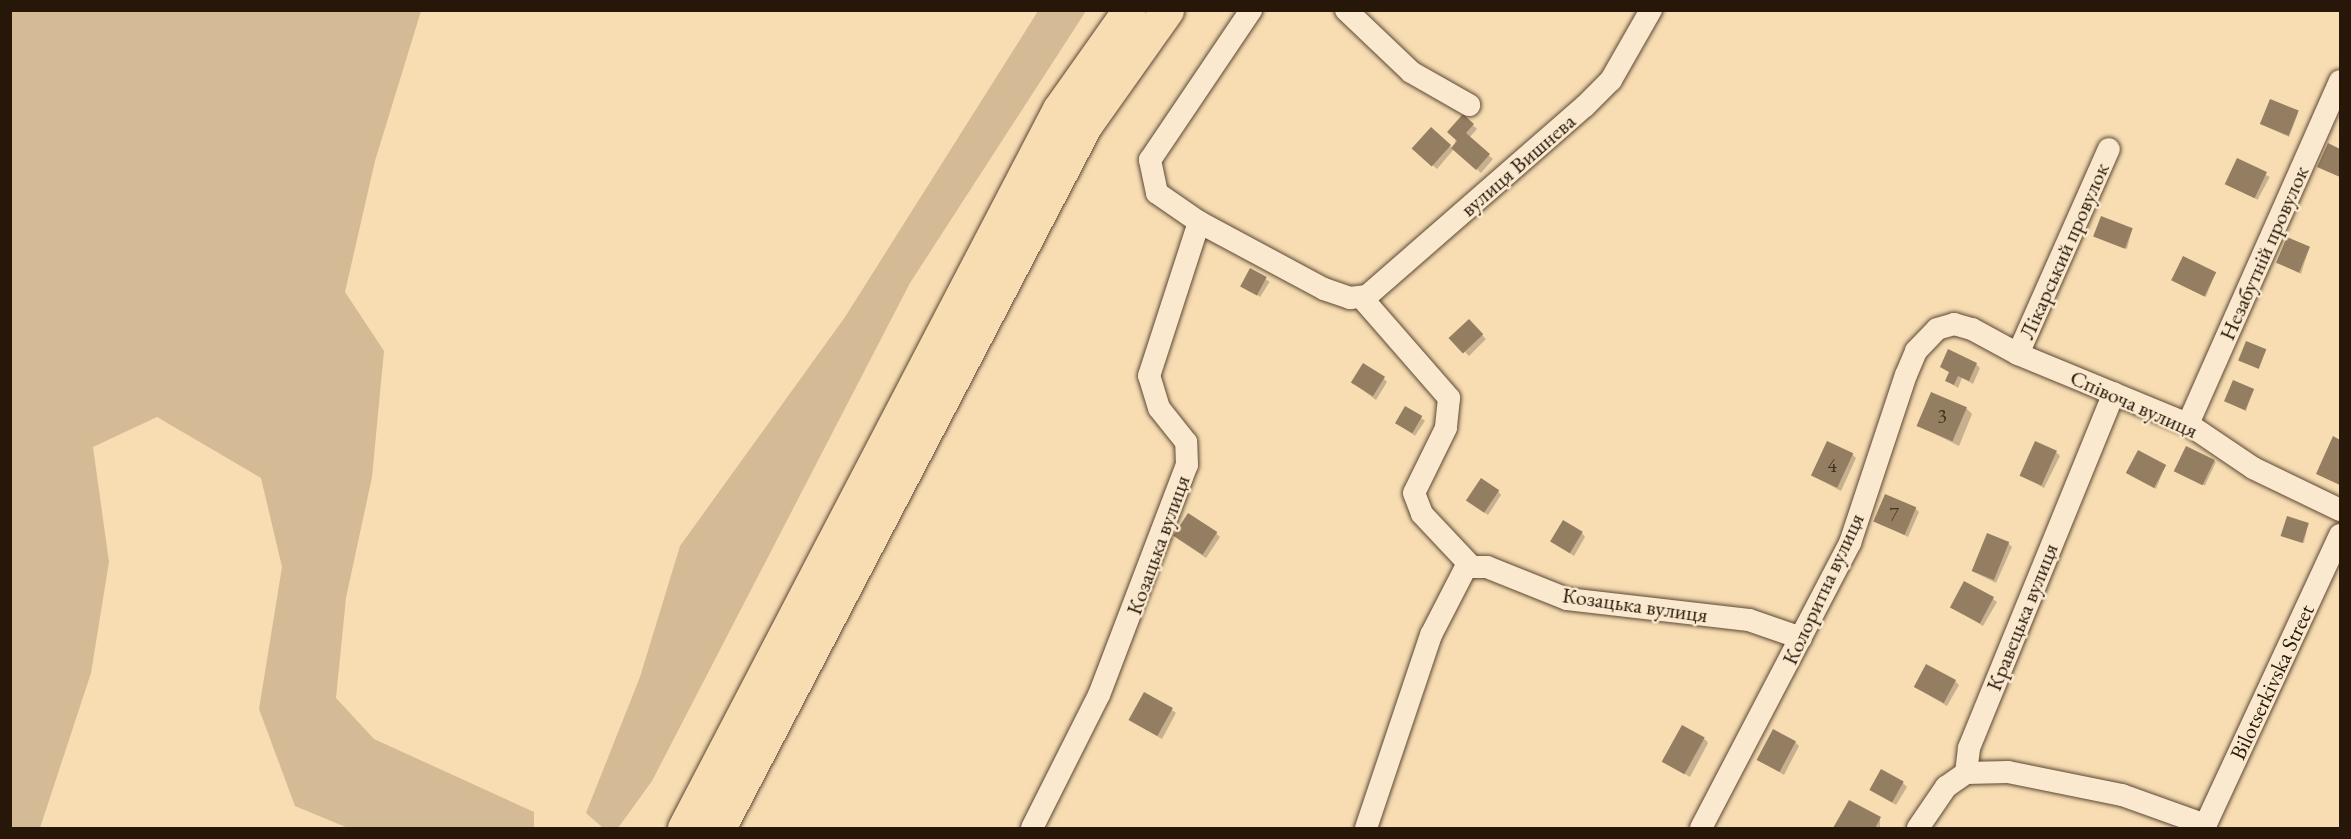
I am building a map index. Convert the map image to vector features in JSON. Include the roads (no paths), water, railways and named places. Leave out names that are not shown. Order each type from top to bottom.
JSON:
[{"type":"highway","points":[[684,828],[1059,109],[1129,10]]},
{"type":"highway","points":[[719,828],[1085,126],[1167,10]]},
{"type":"street","points":[[1251,10],[1150,160],[1157,193],[1199,222],[1324,289],[1360,297],[1449,398],[1446,428],[1414,493],[1422,514],[1471,566],[1459,573],[1431,635],[1366,828]]},
{"type":"street","points":[[1346,10],[1411,72],[1469,105]]},
{"type":"street","name":"вулиця Вишнева","points":[[1360,297],[1585,106],[1611,80],[1651,10]]},
{"type":"street","name":"Незабутній провулок","points":[[2188,424],[2340,81]]},
{"type":"street","name":"Лікарський провулок","points":[[2018,354],[2109,149]]},
{"type":"street","name":"Козацька вулиця","points":[[1032,828],[1099,695],[1187,465],[1186,442],[1160,408],[1149,376],[1199,222]]},
{"type":"street","name":"Співоча вулиця","points":[[1954,324],[2018,354],[2188,424],[2253,468],[2340,510]]},
{"type":"street","name":"Колоритна вулиця","points":[[1701,828],[1850,543],[1916,351],[1937,329],[1954,324]]},
{"type":"street","name":"Кравецька вулиця","points":[[1966,774],[1969,748],[2114,393]]},
{"type":"street","name":"Bilotserkivska Street","points":[[2205,827],[2340,535]]},
{"type":"street","name":"Козацька вулиця","points":[[1471,566],[1487,567],[1567,599],[1749,620],[1802,638]]},
{"type":"street","points":[[1917,828],[1946,787],[1966,774],[2008,772],[2122,795],[2205,827]]}]
